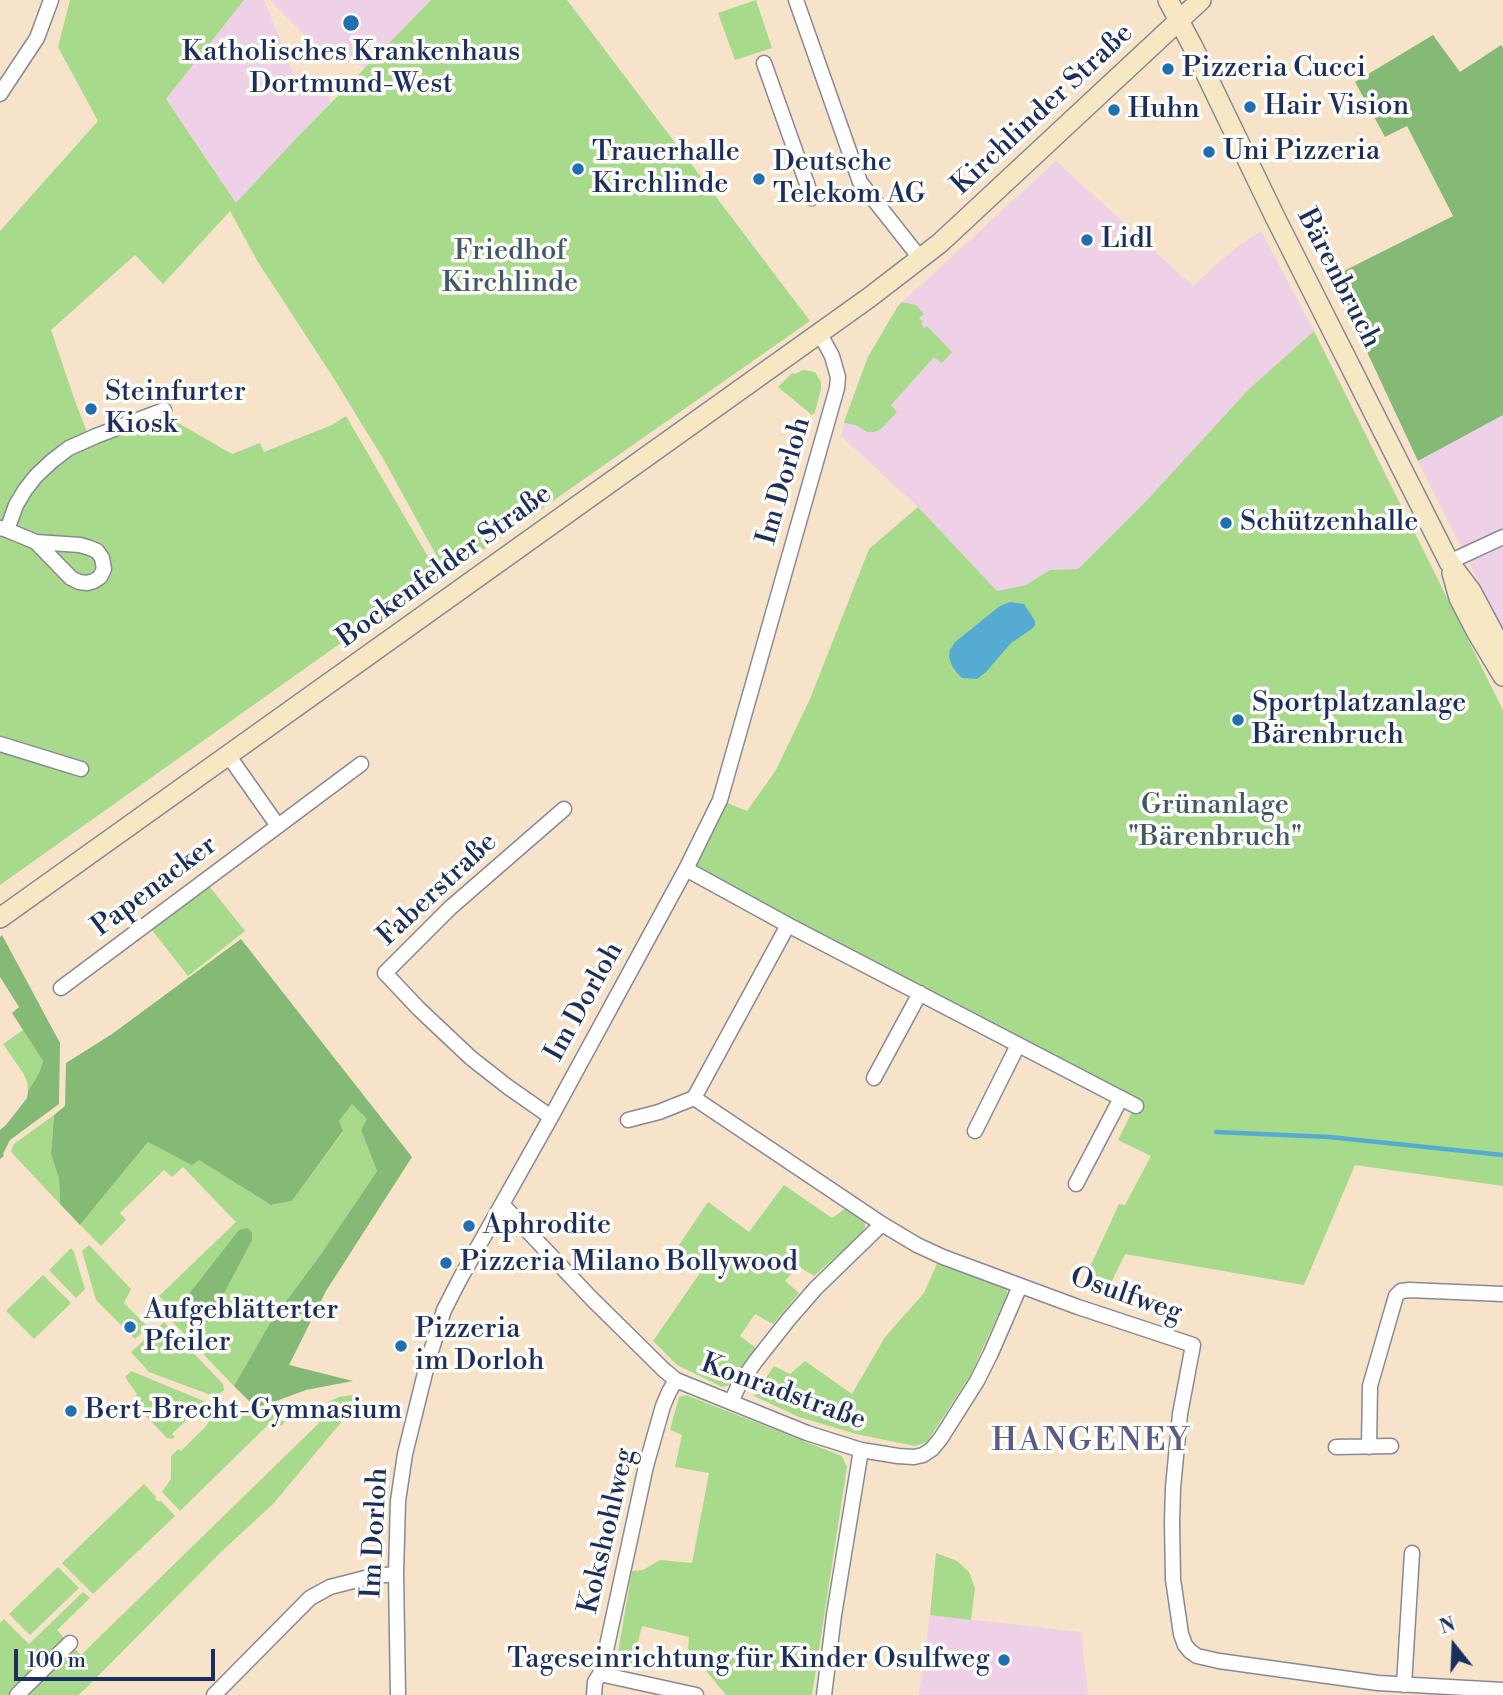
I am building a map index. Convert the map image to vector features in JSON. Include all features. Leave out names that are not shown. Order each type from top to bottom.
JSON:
[{"type":"main road","name":"Bärenbruch","points":[[1168,0],[1449,562],[1471,592],[1503,651]]},
{"type":"main road","name":"Kirchlinder Straße","points":[[920,258],[988,199],[1201,0]]},
{"type":"main road","name":"Bockenfelder Straße","points":[[0,918],[820,334],[920,258]]},
{"type":"main road","name":"Bärenbruch","points":[[1449,562],[1459,598],[1503,676]]},
{"type":"street","points":[[0,94],[37,37],[51,0]]},
{"type":"street","points":[[796,0],[860,181],[920,258]]},
{"type":"street","points":[[764,63],[812,198]]},
{"type":"street","name":"Im Dorloh","points":[[398,1695],[396,1574],[400,1479],[428,1361],[444,1310],[686,869],[720,800],[834,399],[838,377],[832,356],[820,334]]},
{"type":"street","points":[[36,542],[4,529],[25,490],[36,476],[69,448],[164,410]]},
{"type":"street","points":[[1449,562],[1503,537]]},
{"type":"street","points":[[0,744],[81,769]]},
{"type":"street","points":[[228,755],[278,826]]},
{"type":"street","name":"Papenacker","points":[[61,988],[361,764]]},
{"type":"street","name":"Faberstraße","points":[[551,1117],[471,1058],[385,973],[450,908],[564,809]]},
{"type":"street","points":[[686,869],[1136,1106]]},
{"type":"street","points":[[628,1120],[660,1112],[694,1098],[788,925]]},
{"type":"street","points":[[874,1078],[920,993]]},
{"type":"street","points":[[975,1130],[1018,1045]]},
{"type":"street","name":"Osulfweg","points":[[694,1098],[882,1224],[931,1251],[1020,1286],[1193,1345],[1180,1414],[1172,1522],[1173,1578],[1181,1634],[1185,1645],[1197,1656],[1378,1683],[1503,1690]]},
{"type":"street","points":[[1076,1184],[1121,1098]]},
{"type":"street","name":"Konradstraße","points":[[502,1204],[592,1299],[676,1380],[807,1433],[861,1450],[898,1456],[923,1455],[936,1444],[992,1353],[1020,1286]]},
{"type":"street","points":[[731,1402],[747,1373],[789,1319],[816,1288],[882,1224]]},
{"type":"street","points":[[1368,1447],[1370,1386],[1396,1296],[1401,1291],[1409,1290],[1503,1294]]},
{"type":"street","name":"Kokshohlweg","points":[[594,1695],[594,1682],[606,1656],[646,1466],[663,1406],[676,1380]]},
{"type":"street","points":[[1336,1447],[1391,1446]]},
{"type":"street","points":[[824,1695],[832,1627],[861,1450]]},
{"type":"street","points":[[1404,1685],[1412,1553]]},
{"type":"street","points":[[214,1695],[310,1598],[330,1587],[373,1576],[396,1574]]},
{"type":"street","points":[[17,1695],[70,1643]]},
{"type":"street","points":[[600,1674],[696,1695]]},
{"type":"shaded area","points":[[244,0],[264,0],[300,91],[310,87],[308,79],[320,75],[331,102],[236,204],[166,99]]},
{"type":"shaded area","name":"Katholisches Krankenhaus Dortmund-West","points":[[270,0],[431,0],[365,68],[316,46]]},
{"type":"shaded area","points":[[1056,161],[1193,286],[1233,250],[1261,231],[1314,331],[1248,390],[1149,498],[1078,569],[1050,570],[1026,585],[997,591],[918,507],[841,436],[868,357],[898,306]]},
{"type":"shaded area","points":[[1503,415],[1503,630],[1418,461]]},
{"type":"shaded area","name":"Tageseinrichtung für Kinder Osulfweg","points":[[930,1615],[1081,1632],[1088,1695],[919,1695]]},
{"type":"green space","name":"Friedhof Kirchlinde","points":[[70,0],[244,0],[166,99],[236,203],[431,0],[567,0],[810,321],[447,575],[384,460],[258,262],[230,211],[163,284],[135,255],[51,330],[92,445],[166,416],[232,454],[260,443],[264,452],[332,425],[346,416],[438,574],[0,885],[0,231],[98,121],[58,47]]},
{"type":"green space","points":[[756,0],[772,48],[735,60],[718,13]]},
{"type":"green space","points":[[1433,35],[1460,72],[1501,45],[1503,48],[1503,415],[1418,461],[1332,277],[1453,216],[1407,126],[1385,137],[1355,82]]},
{"type":"green space","points":[[902,302],[916,305],[924,314],[919,318],[924,328],[927,326],[952,352],[942,363],[934,357],[891,405],[897,412],[881,429],[867,432],[856,425],[844,423],[845,419],[868,357]]},
{"type":"green space","name":"Grünanlage \"Bärenbruch\"","points":[[1314,331],[1503,710],[1503,1186],[1355,1165],[1304,1285],[1125,1254],[1111,1283],[1084,1280],[1119,1204],[1125,1205],[1151,1156],[1118,1140],[1135,1106],[686,869],[720,800],[747,811],[776,770],[810,699],[869,549],[918,507],[997,591],[1026,585],[1050,570],[1078,569],[1149,498],[1248,390]]},
{"type":"green space","points":[[803,370],[815,372],[821,382],[815,412],[812,415],[778,387],[792,373]]},
{"type":"green space","points":[[209,886],[245,931],[188,976],[152,930]]},
{"type":"green space","points":[[2,935],[60,1043],[59,1104],[10,1140],[4,1156],[0,1159],[0,1130],[27,1098],[43,1061],[12,1013],[19,1007],[0,977]]},
{"type":"green space","points":[[241,939],[412,1157],[326,1291],[289,1365],[353,1381],[306,1390],[260,1407],[254,1406],[234,1386],[270,1323],[377,1171],[361,1130],[367,1119],[352,1104],[339,1121],[343,1131],[292,1201],[271,1205],[199,1160],[192,1165],[148,1142],[80,1225],[60,1204],[59,1179],[51,1154],[54,1115],[65,1106],[66,1063],[112,1034]]},
{"type":"green space","points":[[23,1030],[43,1061],[28,1091],[23,1073],[3,1044]]},
{"type":"green space","points":[[352,1104],[368,1119],[361,1130],[377,1171],[270,1323],[234,1386],[162,1311],[168,1305],[159,1296],[236,1222],[183,1167],[172,1177],[164,1170],[120,1213],[126,1220],[101,1246],[80,1225],[148,1142],[198,1159],[271,1205],[292,1201],[343,1132],[338,1121]]},
{"type":"green space","points":[[54,1115],[51,1154],[59,1179],[60,1204],[11,1151],[14,1144]]},
{"type":"green space","points":[[784,1185],[832,1218],[845,1209],[858,1215],[865,1222],[865,1228],[814,1276],[798,1266],[785,1281],[799,1293],[773,1324],[755,1314],[740,1336],[756,1348],[731,1385],[722,1387],[677,1365],[653,1341],[702,1270],[677,1248],[708,1202],[749,1232]]},
{"type":"green space","points":[[248,1228],[252,1233],[252,1240],[210,1320],[198,1326],[189,1325],[180,1311],[182,1303],[239,1230]]},
{"type":"green space","points":[[89,1245],[131,1289],[124,1303],[148,1327],[135,1339],[96,1300],[82,1251]]},
{"type":"green space","points":[[71,1248],[85,1289],[76,1298],[49,1270]]},
{"type":"green space","points":[[939,1259],[1007,1287],[1007,1295],[971,1374],[927,1442],[915,1446],[856,1434],[799,1417],[754,1396],[774,1366],[790,1374],[805,1361],[852,1394],[885,1337],[924,1293]]},
{"type":"green space","points":[[43,1275],[71,1303],[34,1339],[6,1311]]},
{"type":"green space","points":[[164,1322],[223,1384],[224,1390],[216,1397],[149,1372],[131,1352]]},
{"type":"green space","points":[[131,1371],[206,1402],[206,1407],[203,1404],[172,1434],[175,1437],[167,1438],[139,1409],[143,1405],[135,1397],[137,1394],[125,1377]]},
{"type":"green space","points":[[351,1395],[363,1396],[273,1504],[222,1551],[84,1690],[78,1695],[28,1695],[75,1649],[81,1655],[319,1423],[313,1416],[328,1402]]},
{"type":"green space","points":[[686,1395],[842,1456],[847,1467],[812,1695],[726,1695],[688,1649],[689,1637],[642,1626],[631,1670],[619,1666],[617,1658],[632,1571],[643,1570],[660,1560],[692,1563],[709,1473],[675,1467],[682,1435],[670,1430],[679,1397]]},
{"type":"green space","points":[[308,1401],[281,1426],[274,1419],[180,1511],[162,1492],[171,1479],[171,1456],[178,1449],[181,1451],[206,1426],[216,1411],[224,1409],[256,1415]]},
{"type":"green space","points":[[144,1484],[155,1499],[161,1501],[175,1516],[93,1594],[62,1563]]},
{"type":"green space","points":[[936,1553],[957,1561],[969,1572],[975,1588],[971,1620],[930,1615]]},
{"type":"green space","points":[[58,1567],[79,1588],[30,1635],[9,1614]]},
{"type":"green space","points":[[83,1592],[90,1598],[57,1630],[65,1639],[7,1695],[0,1695],[0,1623],[4,1619],[29,1644]]},
{"type":"water","points":[[1010,602],[1024,604],[1035,625],[1011,643],[977,679],[962,678],[952,666],[949,657],[955,642],[1000,606]]},
{"type":"waterway","points":[[1216,1132],[1329,1137],[1503,1155]]},
{"type":"place","name":"Katholisches Krankenhaus Dortmund-West","points":[[351,23]]},
{"type":"place","name":"Pizzeria Cucci","points":[[1168,69]]},
{"type":"place","name":"Hair Vision","points":[[1250,107]]},
{"type":"place","name":"Huhn","points":[[1114,110]]},
{"type":"place","name":"Uni Pizzeria","points":[[1209,152]]},
{"type":"place","name":"Trauerhalle Kirchlinde","points":[[578,169]]},
{"type":"place","name":"Deutsche Telekom AG","points":[[759,179]]},
{"type":"place","name":"Lidl","points":[[1087,240]]},
{"type":"place","name":"Steinfurter Kiosk","points":[[91,409]]},
{"type":"place","name":"Schützenhalle","points":[[1226,523]]},
{"type":"place","name":"Sportplatzanlage Bärenbruch","points":[[1238,720]]},
{"type":"place","name":"Aphrodite","points":[[469,1226]]},
{"type":"place","name":"Pizzeria Milano Bollywood","points":[[446,1263]]},
{"type":"place","name":"Aufgeblätterter Pfeiler","points":[[130,1327]]},
{"type":"place","name":"Pizzeria im Dorloh","points":[[401,1346]]},
{"type":"place","name":"Bert-Brecht-Gymnasium","points":[[71,1411]]},
{"type":"place","name":"Tageseinrichtung für Kinder Osulfweg","points":[[1004,1660]]},
{"type":"district","name":"HANGENEY","points":[[1091,1442]]}]
